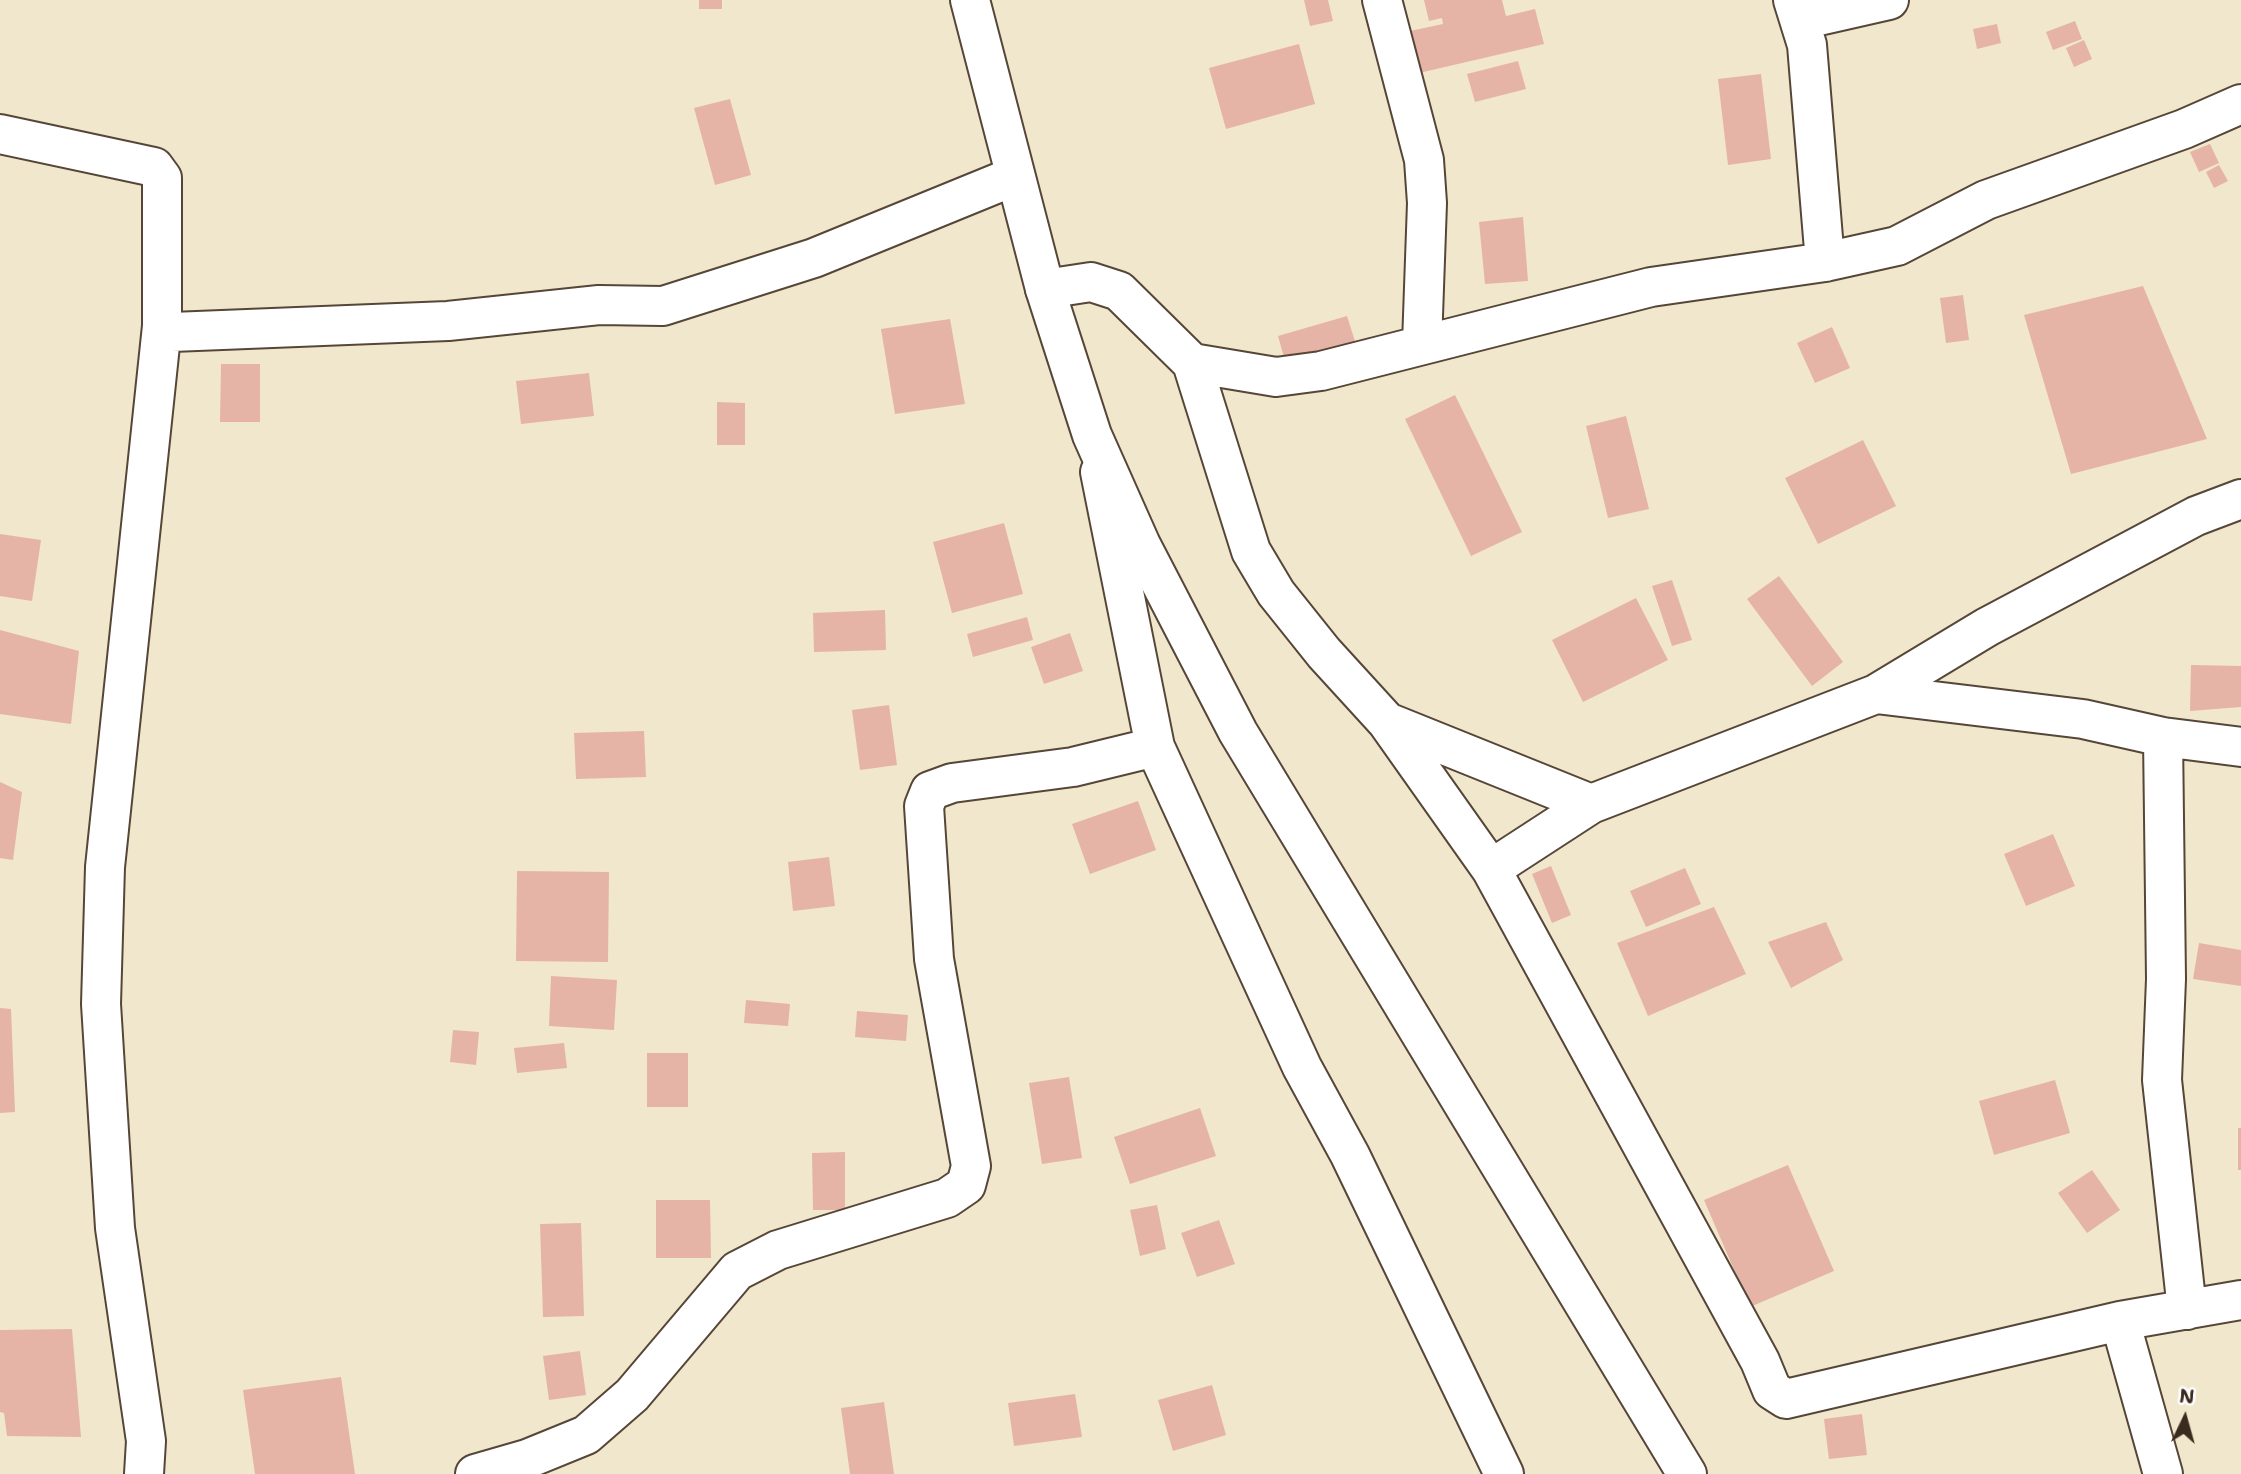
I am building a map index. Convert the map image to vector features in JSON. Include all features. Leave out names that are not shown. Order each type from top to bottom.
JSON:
[{"type":"street","points":[[970,0],[1045,289],[1092,435],[1140,545],[1238,732],[1686,1474]]},
{"type":"street","points":[[1382,0],[1424,160],[1427,204],[1422,344]]},
{"type":"street","points":[[1825,262],[1807,45],[1797,10],[1889,0]]},
{"type":"street","points":[[1192,363],[1276,377],[1321,371],[1651,287],[1825,262],[1897,246],[1986,200],[2184,129],[2241,104]]},
{"type":"street","points":[[0,134],[154,166],[162,178],[162,326],[104,867],[101,1004],[115,1228],[146,1441],[144,1474]]},
{"type":"street","points":[[162,326],[172,332],[448,321],[599,305],[663,306],[814,258],[1015,176]]},
{"type":"street","points":[[1045,289],[1091,282],[1119,292],[1192,363],[1251,551],[1276,593],[1324,653],[1387,722],[1492,869],[1760,1361],[1772,1390],[1786,1399],[2120,1321],[2241,1300]]},
{"type":"street","points":[[1092,435],[1156,747],[1302,1067],[1350,1155],[1504,1474]]},
{"type":"street","points":[[1492,869],[1591,804],[1875,694],[2012,614],[2196,516],[2241,499]]},
{"type":"street","points":[[1875,694],[2083,719],[2163,737],[2241,747]]},
{"type":"street","points":[[1387,722],[1591,804]]},
{"type":"street","points":[[2163,737],[2166,979],[2162,1080],[2187,1310]]},
{"type":"street","points":[[475,1474],[527,1458],[586,1435],[632,1395],[737,1271],[778,1250],[947,1198],[966,1185],[971,1166],[934,959],[924,806],[930,791],[952,783],[1073,767],[1156,747]]},
{"type":"street","points":[[2120,1321],[2163,1474]]},
{"type":"building","points":[[699,0],[722,0],[722,9],[699,9]]},
{"type":"building","points":[[1304,0],[1328,0],[1333,21],[1310,26]]},
{"type":"building","points":[[1424,0],[1502,0],[1506,16],[1535,9],[1544,44],[1419,73],[1410,31],[1443,24],[1442,18],[1429,21]]},
{"type":"building","points":[[2075,21],[2082,39],[2053,50],[2046,32]]},
{"type":"building","points":[[1997,24],[2001,43],[1977,49],[1973,29]]},
{"type":"building","points":[[2084,40],[2092,59],[2074,67],[2066,48]]},
{"type":"building","points":[[1299,44],[1315,104],[1226,129],[1209,68]]},
{"type":"building","points":[[1518,61],[1526,89],[1475,102],[1467,74]]},
{"type":"building","points":[[1761,74],[1771,159],[1728,165],[1718,79]]},
{"type":"building","points":[[730,99],[751,175],[715,185],[694,108]]},
{"type":"building","points":[[2210,144],[2219,163],[2199,172],[2190,152]]},
{"type":"building","points":[[2219,165],[2228,181],[2214,188],[2206,172]]},
{"type":"building","points":[[1523,217],[1528,281],[1485,284],[1479,222]]},
{"type":"building","points":[[2143,286],[2207,439],[2071,474],[2024,315]]},
{"type":"building","points":[[1963,295],[1969,340],[1946,343],[1940,298]]},
{"type":"building","points":[[1347,316],[1359,354],[1289,375],[1278,336]]},
{"type":"building","points":[[950,319],[965,404],[895,414],[881,329]]},
{"type":"building","points":[[1832,327],[1850,368],[1815,383],[1797,343]]},
{"type":"building","points":[[221,364],[260,364],[260,422],[220,422]]},
{"type":"building","points":[[589,373],[594,416],[521,424],[516,381]]},
{"type":"building","points":[[1455,395],[1522,532],[1471,556],[1405,419]]},
{"type":"building","points":[[717,402],[745,403],[745,445],[717,445]]},
{"type":"building","points":[[1626,416],[1649,509],[1608,518],[1586,426]]},
{"type":"building","points":[[1863,440],[1896,506],[1818,544],[1785,478]]},
{"type":"building","points":[[1004,523],[1023,594],[952,613],[933,542]]},
{"type":"building","points":[[0,534],[41,540],[32,601],[0,596]]},
{"type":"building","points":[[1779,576],[1843,662],[1812,686],[1747,599]]},
{"type":"building","points":[[1672,580],[1692,640],[1672,646],[1652,586]]},
{"type":"building","points":[[1636,598],[1668,660],[1583,702],[1552,640]]},
{"type":"building","points":[[885,610],[886,650],[814,652],[813,613]]},
{"type":"building","points":[[1027,617],[1033,640],[973,657],[967,634]]},
{"type":"building","points":[[0,630],[79,651],[71,724],[0,714]]},
{"type":"building","points":[[1070,633],[1083,671],[1044,684],[1031,647]]},
{"type":"building","points":[[2191,665],[2241,666],[2241,707],[2190,711]]},
{"type":"building","points":[[889,705],[897,765],[860,770],[852,710]]},
{"type":"building","points":[[644,731],[646,777],[576,779],[574,733]]},
{"type":"building","points":[[0,782],[22,792],[13,860],[0,858]]},
{"type":"building","points":[[1138,801],[1156,850],[1090,874],[1072,824]]},
{"type":"building","points":[[2053,834],[2075,886],[2026,906],[2004,854]]},
{"type":"building","points":[[829,857],[835,906],[793,911],[788,862]]},
{"type":"building","points":[[1551,866],[1571,915],[1552,923],[1532,874]]},
{"type":"building","points":[[1685,868],[1701,904],[1646,927],[1630,891]]},
{"type":"building","points":[[517,871],[609,872],[608,962],[516,961]]},
{"type":"building","points":[[1714,907],[1746,974],[1648,1016],[1617,943]]},
{"type":"building","points":[[1826,922],[1843,960],[1791,988],[1768,942]]},
{"type":"building","points":[[2199,943],[2241,950],[2241,986],[2193,979]]},
{"type":"building","points":[[551,976],[617,980],[614,1030],[549,1026]]},
{"type":"building","points":[[746,1000],[790,1004],[788,1026],[744,1023]]},
{"type":"building","points":[[0,1008],[11,1009],[15,1112],[0,1113]]},
{"type":"building","points":[[857,1011],[908,1015],[906,1041],[855,1037]]},
{"type":"building","points":[[453,1030],[479,1032],[476,1065],[450,1062]]},
{"type":"building","points":[[564,1043],[567,1068],[517,1073],[514,1048]]},
{"type":"building","points":[[647,1053],[688,1053],[688,1107],[647,1107]]},
{"type":"building","points":[[1069,1077],[1082,1158],[1042,1164],[1029,1083]]},
{"type":"building","points":[[2055,1080],[2070,1133],[1994,1155],[1979,1101]]},
{"type":"building","points":[[1200,1108],[1216,1156],[1130,1184],[1114,1137]]},
{"type":"building","points":[[2238,1128],[2241,1128],[2241,1170],[2238,1170]]},
{"type":"building","points":[[845,1152],[845,1210],[813,1210],[812,1153]]},
{"type":"building","points":[[1788,1165],[1834,1271],[1750,1307],[1704,1200]]},
{"type":"building","points":[[2092,1170],[2120,1210],[2087,1233],[2058,1193]]},
{"type":"building","points":[[656,1200],[710,1200],[711,1258],[656,1258]]},
{"type":"building","points":[[1157,1205],[1166,1249],[1140,1256],[1130,1210]]},
{"type":"building","points":[[1219,1220],[1235,1264],[1197,1277],[1181,1233]]},
{"type":"building","points":[[581,1223],[584,1316],[543,1317],[540,1224]]},
{"type":"building","points":[[72,1329],[81,1437],[7,1436],[4,1413],[0,1412],[0,1330]]},
{"type":"building","points":[[580,1351],[586,1395],[549,1400],[543,1356]]},
{"type":"building","points":[[341,1377],[355,1474],[255,1474],[243,1390]]},
{"type":"building","points":[[1212,1385],[1226,1435],[1173,1451],[1158,1400]]},
{"type":"building","points":[[1075,1394],[1082,1437],[1014,1446],[1008,1403]]},
{"type":"building","points":[[884,1402],[894,1474],[850,1474],[841,1408]]},
{"type":"building","points":[[1862,1414],[1867,1455],[1829,1459],[1824,1419]]}]
